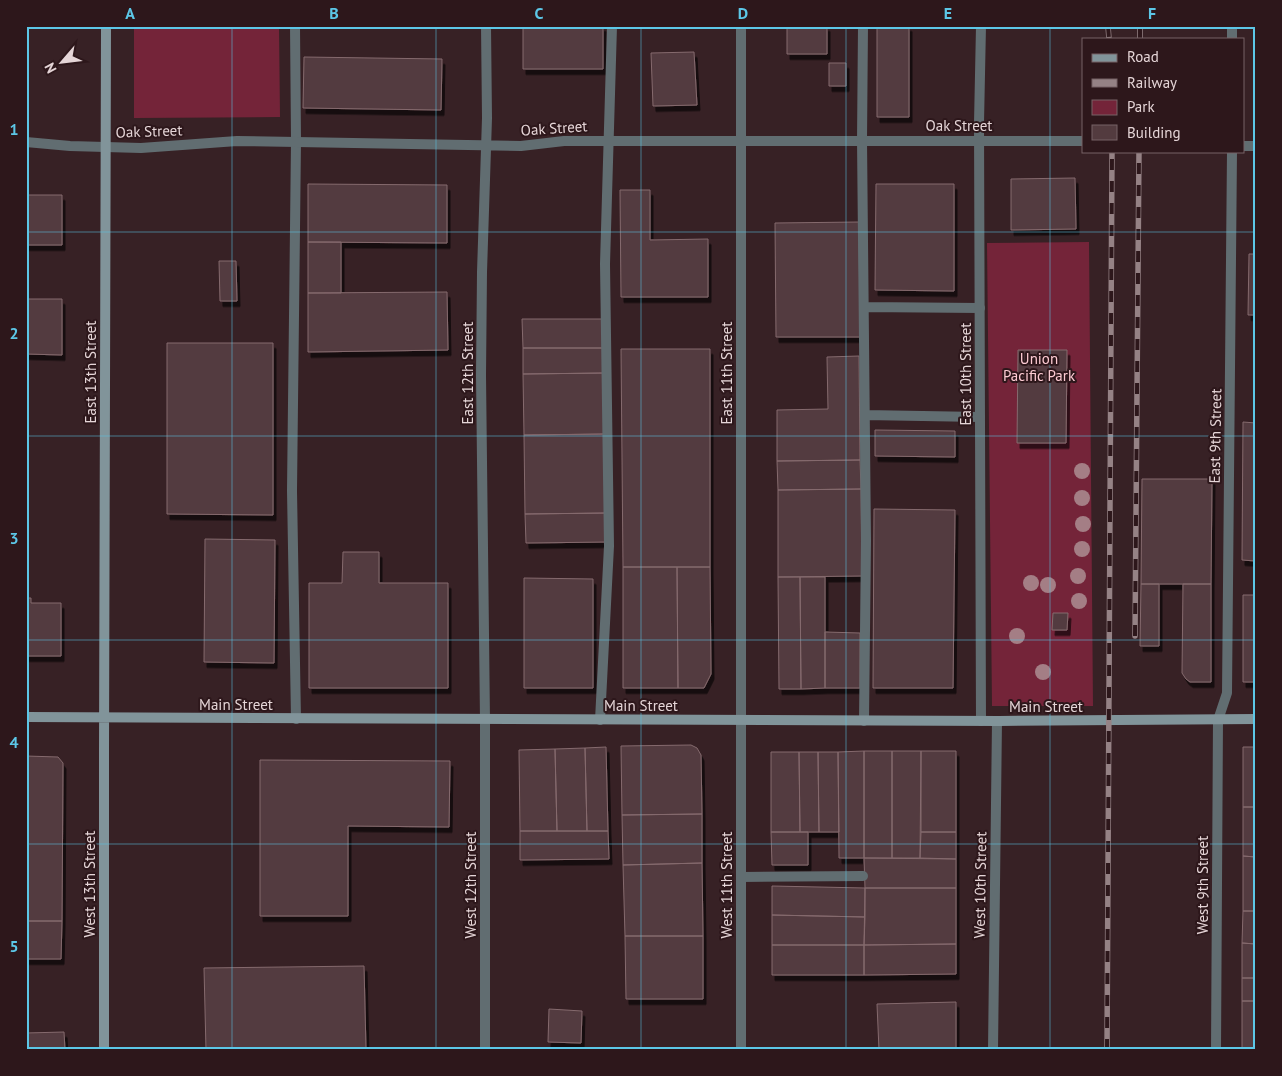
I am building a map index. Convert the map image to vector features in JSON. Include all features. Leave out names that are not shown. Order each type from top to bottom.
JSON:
[{"type":"street","name":"East 13th Street","points":[[104,717],[106,26]]},
{"type":"street","points":[[295,26],[296,141],[292,491],[296,719]]},
{"type":"street","name":"East 12th Street","points":[[484,720],[481,365],[486,145],[486,26]]},
{"type":"street","points":[[600,720],[609,546],[605,264],[612,26]]},
{"type":"street","name":"East 11th Street","points":[[741,26],[741,720]]},
{"type":"street","points":[[863,26],[862,140],[866,542],[864,721]]},
{"type":"street","name":"East 10th Street","points":[[981,26],[979,140],[981,721]]},
{"type":"street","name":"Oak Street","points":[[26,142],[141,148],[237,141],[521,146],[564,141],[1082,141]]},
{"type":"street","name":"East 9th Street","points":[[1218,720],[1227,692],[1232,152]]},
{"type":"street","points":[[864,307],[980,308]]},
{"type":"street","points":[[865,415],[980,417]]},
{"type":"street","name":"Main Street","points":[[26,717],[864,721],[1256,720]]},
{"type":"street","name":"West 13th Street","points":[[104,717],[104,1050]]},
{"type":"street","name":"West 12th Street","points":[[484,720],[485,1050]]},
{"type":"street","name":"West 11th Street","points":[[741,720],[741,1050]]},
{"type":"street","name":"West 9th Street","points":[[1216,1050],[1218,720]]},
{"type":"street","name":"West 10th Street","points":[[993,1050],[997,721]]},
{"type":"street","points":[[741,877],[863,876]]},
{"type":"green space","points":[[134,26],[279,26],[280,117],[134,118]]},
{"type":"green space","name":"Union Pacific Park","points":[[1089,242],[1093,706],[992,706],[987,243]]},
{"type":"building","points":[[523,26],[603,26],[603,69],[523,69]]},
{"type":"building","points":[[787,26],[827,26],[827,54],[787,54]]},
{"type":"building","points":[[877,26],[909,26],[909,117],[877,117]]},
{"type":"building","points":[[694,52],[697,105],[653,106],[651,53]]},
{"type":"building","points":[[304,57],[442,59],[441,110],[303,108]]},
{"type":"building","points":[[829,63],[846,63],[846,86],[829,86]]},
{"type":"building","points":[[1075,178],[1076,229],[1011,230],[1011,179]]},
{"type":"building","points":[[308,184],[447,185],[447,243],[308,242]]},
{"type":"building","points":[[876,184],[954,184],[954,291],[875,290]]},
{"type":"building","points":[[620,190],[650,190],[650,240],[708,239],[708,297],[621,297]]},
{"type":"building","points":[[26,195],[62,195],[62,245],[26,245]]},
{"type":"building","points":[[859,222],[860,337],[776,337],[775,223]]},
{"type":"building","points":[[308,242],[341,242],[341,293],[308,293]]},
{"type":"building","points":[[1249,254],[1256,254],[1256,315],[1248,315]]},
{"type":"building","points":[[219,261],[236,261],[237,301],[220,301]]},
{"type":"building","points":[[447,292],[448,350],[308,352],[308,293]]},
{"type":"building","points":[[26,299],[62,299],[62,355],[26,354]]},
{"type":"building","points":[[522,319],[604,319],[604,348],[523,348]]},
{"type":"building","points":[[167,343],[273,343],[273,515],[167,514]]},
{"type":"building","points":[[523,348],[604,348],[605,373],[523,374]]},
{"type":"building","points":[[621,349],[710,349],[710,567],[623,567]]},
{"type":"building","points":[[1018,350],[1067,350],[1066,443],[1017,443]]},
{"type":"building","points":[[859,356],[860,460],[777,461],[777,410],[828,409],[827,357]]},
{"type":"building","points":[[605,373],[606,434],[524,435],[523,374]]},
{"type":"building","points":[[1243,422],[1256,423],[1256,561],[1242,560]]},
{"type":"building","points":[[875,430],[955,431],[955,457],[875,456]]},
{"type":"building","points":[[606,434],[607,513],[525,514],[524,435]]},
{"type":"building","points":[[860,460],[861,489],[778,490],[777,461]]},
{"type":"building","points":[[1142,479],[1212,479],[1211,584],[1141,584]]},
{"type":"building","points":[[861,489],[862,576],[778,577],[778,490]]},
{"type":"building","points":[[874,509],[955,510],[953,688],[873,688]]},
{"type":"building","points":[[607,513],[608,542],[526,543],[525,514]]},
{"type":"building","points":[[205,539],[275,540],[274,663],[204,662]]},
{"type":"building","points":[[343,552],[379,552],[379,583],[448,583],[448,688],[309,688],[309,583],[342,583]]},
{"type":"building","points":[[623,567],[677,567],[678,688],[623,688]]},
{"type":"building","points":[[677,567],[710,567],[711,674],[704,688],[678,688]]},
{"type":"building","points":[[778,577],[800,577],[801,689],[779,689]]},
{"type":"building","points":[[800,577],[825,577],[825,688],[801,689]]},
{"type":"building","points":[[524,578],[593,579],[593,688],[524,688]]},
{"type":"building","points":[[1141,584],[1159,584],[1159,646],[1140,646]]},
{"type":"building","points":[[1183,584],[1211,584],[1211,682],[1190,682],[1182,673]]},
{"type":"building","points":[[1243,595],[1256,595],[1256,682],[1243,682]]},
{"type":"building","points":[[26,598],[31,598],[31,603],[61,603],[61,656],[26,656]]},
{"type":"building","points":[[1053,613],[1068,613],[1067,630],[1052,630]]},
{"type":"building","points":[[825,632],[860,633],[860,688],[825,688]]},
{"type":"building","points":[[691,745],[697,748],[701,755],[702,814],[622,815],[621,746]]},
{"type":"building","points":[[606,747],[608,831],[587,831],[585,748]]},
{"type":"building","points":[[1243,747],[1256,747],[1256,807],[1243,807]]},
{"type":"building","points":[[585,748],[587,831],[557,831],[555,749]]},
{"type":"building","points":[[555,749],[557,831],[520,831],[519,750]]},
{"type":"building","points":[[864,751],[892,751],[892,858],[864,858]]},
{"type":"building","points":[[864,751],[864,858],[839,858],[838,752]]},
{"type":"building","points":[[892,751],[921,751],[920,858],[892,858]]},
{"type":"building","points":[[921,751],[956,751],[956,832],[921,832]]},
{"type":"building","points":[[771,752],[799,752],[800,832],[771,832]]},
{"type":"building","points":[[799,752],[818,752],[819,832],[800,832]]},
{"type":"building","points":[[818,752],[838,752],[839,832],[819,832]]},
{"type":"building","points":[[26,756],[58,757],[63,763],[62,921],[26,921]]},
{"type":"building","points":[[260,760],[450,761],[449,827],[348,826],[348,916],[260,916]]},
{"type":"building","points":[[1243,807],[1256,807],[1256,857],[1243,856]]},
{"type":"building","points":[[702,814],[702,863],[623,865],[622,815]]},
{"type":"building","points":[[520,831],[608,831],[609,859],[520,860]]},
{"type":"building","points":[[771,832],[808,832],[808,865],[772,865]]},
{"type":"building","points":[[921,832],[956,832],[956,859],[920,858]]},
{"type":"building","points":[[1243,856],[1256,857],[1256,911],[1243,911]]},
{"type":"building","points":[[864,858],[956,859],[956,888],[865,888]]},
{"type":"building","points":[[702,863],[703,936],[625,936],[623,865]]},
{"type":"building","points":[[772,886],[865,888],[865,917],[772,915]]},
{"type":"building","points":[[865,888],[956,888],[956,944],[864,945]]},
{"type":"building","points":[[1243,911],[1256,911],[1256,944],[1242,943]]},
{"type":"building","points":[[772,915],[865,917],[864,945],[772,945]]},
{"type":"building","points":[[26,921],[62,921],[61,959],[26,959]]},
{"type":"building","points":[[625,936],[703,936],[703,999],[626,999]]},
{"type":"building","points":[[1242,943],[1256,944],[1256,978],[1242,978]]},
{"type":"building","points":[[956,944],[956,974],[864,975],[864,945]]},
{"type":"building","points":[[772,945],[864,945],[864,975],[772,975]]},
{"type":"building","points":[[364,966],[366,1050],[206,1050],[204,968]]},
{"type":"building","points":[[1242,978],[1256,978],[1256,1001],[1242,1001]]},
{"type":"building","points":[[1242,1001],[1256,1001],[1256,1050],[1242,1050]]},
{"type":"building","points":[[956,1002],[956,1050],[879,1050],[877,1004]]},
{"type":"building","points":[[549,1009],[582,1011],[581,1043],[548,1042]]},
{"type":"building","points":[[64,1032],[65,1050],[26,1050],[26,1033]]},
{"type":"railway","points":[[1108,26],[1109,38]]},
{"type":"railway","points":[[1140,26],[1140,38]]},
{"type":"railway","points":[[1107,1050],[1112,152]]},
{"type":"railway","points":[[1135,636],[1139,152]]}]
